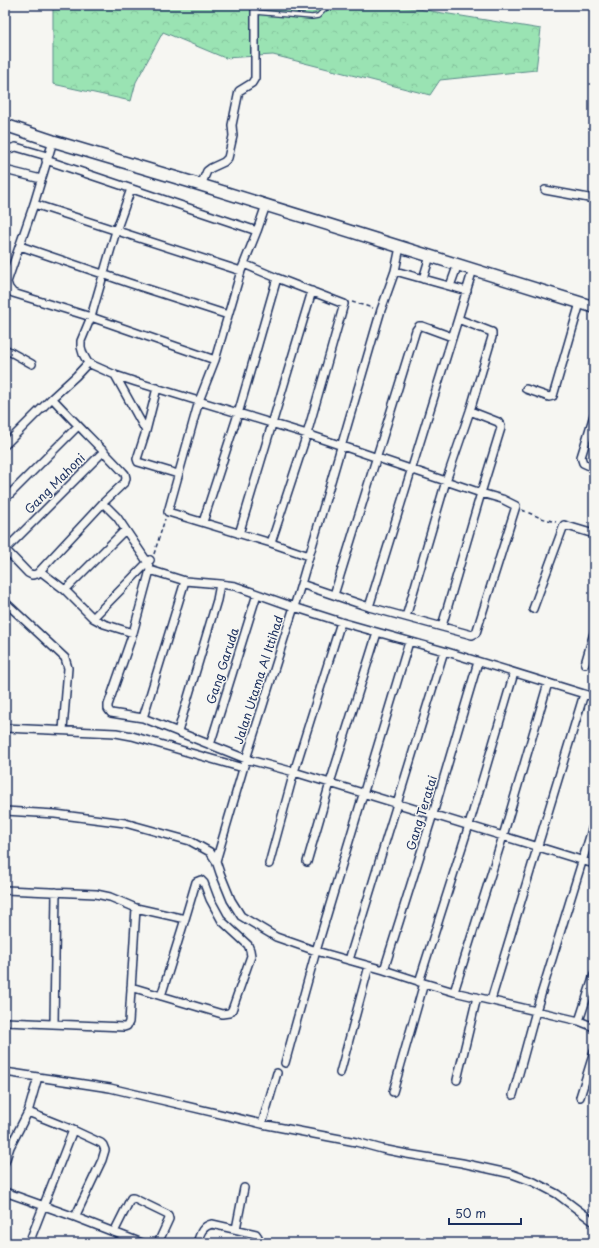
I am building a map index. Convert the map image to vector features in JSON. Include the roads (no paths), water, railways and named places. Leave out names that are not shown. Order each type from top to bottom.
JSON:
[{"type":"main road","points":[[5,125],[594,307]]},
{"type":"street","points":[[201,185],[207,171],[224,162],[228,158],[233,136],[232,125],[239,92],[255,78],[254,9]]},
{"type":"street","points":[[53,141],[20,246],[7,278],[13,293],[92,317],[215,360]]},
{"type":"street","points":[[5,150],[16,147],[131,189],[257,231]]},
{"type":"street","points":[[5,170],[41,179]]},
{"type":"street","points":[[86,365],[81,347],[81,341],[92,317],[116,231],[131,189]]},
{"type":"street","points":[[545,190],[594,199]]},
{"type":"street","points":[[34,204],[116,231],[277,278],[344,304],[307,434],[271,543]]},
{"type":"street","points":[[266,205],[243,268],[215,360],[199,401],[168,512],[271,543],[308,556]]},
{"type":"street","points":[[20,246],[228,315]]},
{"type":"street","name":"Jalan Utama Al Ittihad","points":[[216,861],[243,768],[295,605],[308,556],[381,310],[395,271],[400,246]]},
{"type":"street","points":[[423,279],[430,256]]},
{"type":"street","points":[[450,286],[458,264]]},
{"type":"street","points":[[369,607],[473,269]]},
{"type":"street","points":[[395,271],[467,291]]},
{"type":"street","points":[[203,522],[238,414],[277,278]]},
{"type":"street","points":[[239,534],[312,291]]},
{"type":"street","points":[[526,389],[549,397],[553,396],[580,303]]},
{"type":"street","points":[[406,617],[446,482],[470,411],[492,334],[489,330],[458,319]]},
{"type":"street","points":[[334,595],[417,328],[422,326],[452,337]]},
{"type":"street","points":[[5,349],[32,364]]},
{"type":"street","points":[[86,365],[238,414],[341,445],[411,468],[446,482],[502,499],[516,506],[476,633],[472,635],[369,607],[334,595],[300,587]]},
{"type":"street","points":[[5,445],[86,365]]},
{"type":"street","points":[[115,375],[146,431]]},
{"type":"street","points":[[157,388],[137,459],[138,462],[178,474]]},
{"type":"street","points":[[5,549],[28,573],[34,575],[40,571],[103,503],[125,482],[126,479],[125,474],[104,451],[52,398]]},
{"type":"street","points":[[442,626],[501,428],[498,422],[470,411]]},
{"type":"street","points":[[594,415],[581,457],[583,463],[594,468]]},
{"type":"street","points":[[5,499],[78,426]]},
{"type":"street","name":"Gang Mahoni","points":[[5,549],[104,451]]},
{"type":"street","points":[[103,503],[117,517],[125,530],[150,562],[185,581],[234,586],[295,605],[341,622],[444,651],[594,697]]},
{"type":"street","points":[[533,609],[564,525],[594,534]]},
{"type":"street","points":[[65,590],[125,530]]},
{"type":"street","points":[[93,618],[150,562]]},
{"type":"street","points":[[150,562],[133,633],[108,708],[113,713],[143,718],[246,759],[364,793],[594,864]]},
{"type":"street","points":[[40,571],[65,590],[93,618],[104,624],[133,633]]},
{"type":"street","points":[[143,718],[185,581]]},
{"type":"street","points":[[178,731],[217,600],[220,584]]},
{"type":"street","name":"Gang Garuda","points":[[210,745],[257,594]]},
{"type":"street","points":[[5,602],[65,658],[68,663],[63,730]]},
{"type":"street","points":[[269,864],[294,772],[341,622]]},
{"type":"street","points":[[307,862],[377,633]]},
{"type":"street","points":[[584,664],[594,633]]},
{"type":"street","points":[[285,1063],[316,951],[409,642]]},
{"type":"street","points":[[349,960],[444,651]]},
{"type":"street","name":"Gang Teratai","points":[[384,970],[433,814],[478,662]]},
{"type":"street","points":[[393,1092],[422,982],[514,673]]},
{"type":"street","points":[[454,992],[503,836],[548,683]]},
{"type":"street","points":[[491,1000],[584,694]]},
{"type":"street","points":[[5,728],[116,733],[132,736],[243,768]]},
{"type":"street","points":[[5,811],[55,814],[125,823],[190,841],[210,852],[216,861],[231,900],[241,916],[276,937],[316,951],[454,992],[579,1021],[594,1027]]},
{"type":"street","points":[[513,1096],[536,1011],[594,823]]},
{"type":"street","points":[[131,988],[222,1014],[229,1013],[232,1010],[251,956],[250,950],[248,945],[222,921],[210,899],[204,883],[201,880],[198,880],[195,884],[161,996]]},
{"type":"street","points":[[5,890],[96,894],[110,897],[136,908],[185,919]]},
{"type":"street","points":[[54,1024],[56,892]]},
{"type":"street","points":[[5,1022],[127,1026],[129,1022],[136,908]]},
{"type":"street","points":[[340,1073],[369,966]]},
{"type":"street","points":[[579,1021],[594,975]]},
{"type":"street","points":[[457,1080],[477,997]]},
{"type":"street","points":[[580,1097],[594,1052]]},
{"type":"street","points":[[5,1072],[110,1088],[262,1124],[512,1174],[534,1182],[557,1194],[594,1222]]},
{"type":"street","points":[[262,1124],[277,1073]]},
{"type":"street","points":[[5,1162],[8,1146],[28,1112],[38,1077]]},
{"type":"street","points":[[28,1112],[74,1130],[103,1145],[105,1150],[102,1160],[75,1218]]},
{"type":"street","points":[[29,1243],[74,1130]]},
{"type":"street","points":[[236,1229],[244,1188]]},
{"type":"street","points":[[5,1192],[142,1243]]},
{"type":"street","points":[[114,1232],[131,1198],[133,1198],[168,1214],[169,1219],[158,1243]]},
{"type":"street","points":[[197,1243],[203,1227],[212,1224],[256,1234],[260,1243]]},
{"type":"lane","points":[[254,9],[318,16],[327,6]]}]
